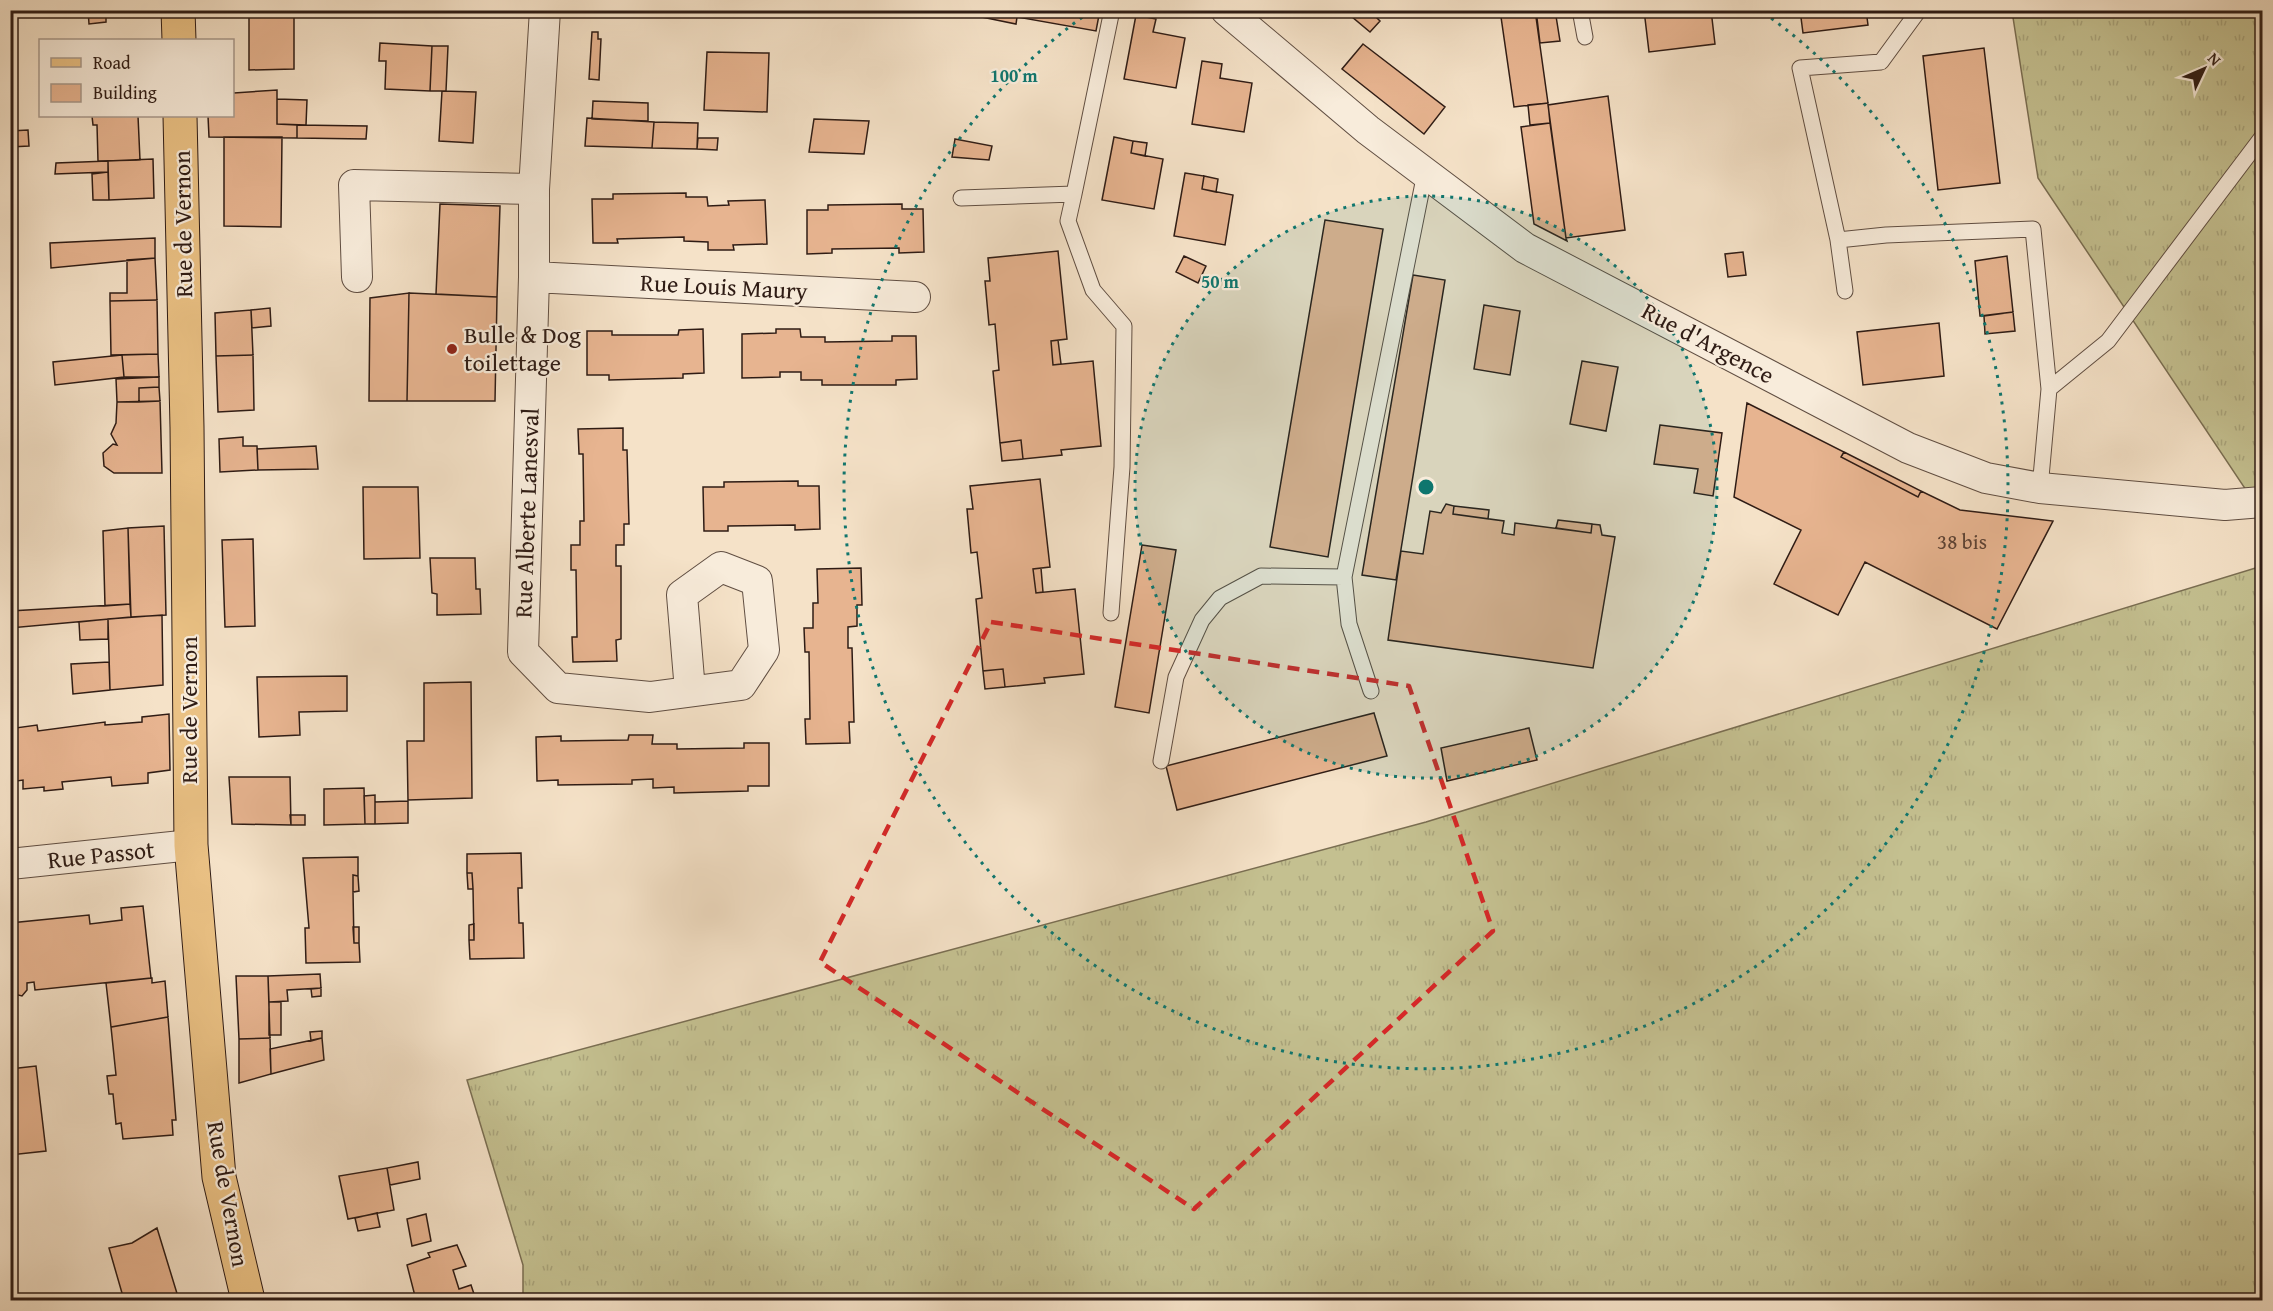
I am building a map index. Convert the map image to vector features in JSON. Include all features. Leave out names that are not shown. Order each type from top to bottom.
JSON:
[{"type":"main road","points":[[178,10],[179,39]]},
{"type":"main road","name":"Rue de Vernon","points":[[180,117],[187,427],[191,845],[219,1177],[248,1300]]},
{"type":"street","name":"Rue Alberte Lanesval","points":[[545,10],[534,189],[534,277],[523,652],[558,688],[650,696],[690,691]]},
{"type":"street","name":"Rue d'Argence","points":[[1226,10],[1368,130],[1525,248],[1908,448],[1986,478],[2040,488],[2225,505],[2262,502]]},
{"type":"street","points":[[357,277],[354,185],[534,189]]},
{"type":"street","name":"Rue Louis Maury","points":[[534,277],[915,297]]},
{"type":"street","name":"Rue Passot","points":[[10,864],[191,845]]},
{"type":"lane","points":[[1111,613],[1122,467],[1124,326],[1093,290],[1068,221],[1112,10]]},
{"type":"lane","points":[[1580,10],[1585,37]]},
{"type":"lane","points":[[1845,291],[1838,240],[1800,68],[1881,62],[1919,10]]},
{"type":"lane","points":[[2049,389],[2109,341],[2262,137]]},
{"type":"lane","points":[[1371,691],[1349,624],[1344,577],[1425,173]]},
{"type":"lane","points":[[961,198],[1074,194]]},
{"type":"lane","points":[[1838,240],[1886,235],[2033,229],[2049,389],[2040,488]]},
{"type":"lane","points":[[1161,761],[1176,677],[1202,620],[1220,598],[1261,576],[1344,577]]},
{"type":"highlighted area","points":[[991,622],[1409,686],[1493,931],[1194,1209],[820,962]]},
{"type":"green space","points":[[2012,11],[2262,11],[2262,514],[2038,178]]},
{"type":"green space","points":[[2262,566],[2262,1300],[523,1300],[523,1265],[467,1080],[1426,822]]},
{"type":"building","points":[[88,10],[140,10],[106,13],[106,22],[89,24]]},
{"type":"building","points":[[206,10],[234,10],[234,16],[206,17]]},
{"type":"building","points":[[234,10],[249,10],[249,15],[234,16]]},
{"type":"building","points":[[963,10],[1018,10],[1016,24],[962,13]]},
{"type":"building","points":[[1018,10],[1100,10],[1096,31],[1017,17]]},
{"type":"building","points":[[1355,10],[1369,10],[1380,21],[1370,32],[1351,16]]},
{"type":"building","points":[[1500,10],[1535,10],[1548,103],[1514,107]]},
{"type":"building","points":[[1536,10],[1555,10],[1560,41],[1540,43]]},
{"type":"building","points":[[1644,10],[1711,10],[1715,44],[1649,52]]},
{"type":"building","points":[[1800,10],[1866,10],[1868,25],[1803,33]]},
{"type":"building","points":[[294,14],[294,69],[249,70],[249,15]]},
{"type":"building","points":[[1136,15],[1156,19],[1153,32],[1185,38],[1176,88],[1124,79]]},
{"type":"building","points":[[592,32],[598,32],[598,39],[601,39],[599,80],[589,79]]},
{"type":"building","points":[[380,43],[432,46],[430,91],[385,89],[386,61],[379,61]]},
{"type":"building","points":[[1363,44],[1445,107],[1424,134],[1342,69]]},
{"type":"building","points":[[432,46],[448,46],[446,91],[430,91]]},
{"type":"building","points":[[1984,48],[2000,183],[1938,190],[1923,56]]},
{"type":"building","points":[[707,52],[769,53],[767,112],[704,110]]},
{"type":"building","points":[[1202,61],[1222,64],[1220,78],[1252,83],[1244,132],[1192,124]]},
{"type":"building","points":[[277,90],[277,124],[297,125],[297,138],[209,137],[208,117],[234,117],[234,93]]},
{"type":"building","points":[[442,91],[476,92],[473,143],[439,141]]},
{"type":"building","points":[[1608,96],[1625,230],[1566,238],[1548,105]]},
{"type":"building","points":[[277,99],[307,100],[306,125],[277,124]]},
{"type":"building","points":[[593,101],[648,103],[648,121],[592,119]]},
{"type":"building","points":[[1548,103],[1550,123],[1530,125],[1528,105]]},
{"type":"building","points":[[92,117],[138,117],[140,160],[98,161],[97,125],[93,125]]},
{"type":"building","points":[[587,118],[654,122],[652,148],[585,146]]},
{"type":"building","points":[[814,119],[869,121],[864,154],[809,152]]},
{"type":"building","points":[[654,122],[698,123],[697,149],[652,148]]},
{"type":"building","points":[[1550,123],[1567,241],[1534,224],[1521,127]]},
{"type":"building","points":[[297,125],[367,126],[366,139],[297,138]]},
{"type":"building","points":[[28,130],[29,146],[10,147],[10,131]]},
{"type":"building","points":[[224,137],[282,137],[281,227],[224,226]]},
{"type":"building","points":[[1114,137],[1133,141],[1131,153],[1163,159],[1154,209],[1102,200]]},
{"type":"building","points":[[698,138],[718,138],[717,150],[697,149]]},
{"type":"building","points":[[955,139],[992,146],[989,160],[952,157]]},
{"type":"building","points":[[1133,141],[1147,143],[1145,156],[1131,153]]},
{"type":"building","points":[[153,159],[154,198],[109,200],[108,161]]},
{"type":"building","points":[[108,161],[108,172],[55,174],[56,163]]},
{"type":"building","points":[[108,172],[109,200],[93,200],[92,174]]},
{"type":"building","points":[[1185,173],[1204,176],[1202,189],[1233,195],[1225,245],[1174,236]]},
{"type":"building","points":[[1204,176],[1218,179],[1216,192],[1202,189]]},
{"type":"building","points":[[686,193],[686,197],[707,197],[708,206],[729,205],[728,201],[765,200],[767,244],[733,245],[734,250],[708,250],[708,242],[684,241],[684,237],[617,239],[618,243],[593,243],[592,199],[613,199],[613,194]]},
{"type":"building","points":[[440,204],[500,206],[497,297],[436,294]]},
{"type":"building","points":[[902,204],[902,209],[923,209],[924,252],[899,253],[899,248],[832,249],[832,253],[807,254],[807,210],[828,210],[828,205]]},
{"type":"building","points":[[1325,220],[1383,229],[1328,557],[1270,547]]},
{"type":"building","points":[[155,238],[155,258],[51,268],[50,243]]},
{"type":"building","points":[[1058,251],[1067,339],[1051,341],[1053,365],[1093,361],[1101,446],[1061,450],[1062,455],[1023,459],[1021,440],[1000,443],[993,371],[999,370],[995,324],[989,325],[985,281],[990,281],[988,258]]},
{"type":"building","points":[[1743,252],[1746,275],[1728,277],[1725,254]]},
{"type":"building","points":[[1184,256],[1206,266],[1198,283],[1176,272]]},
{"type":"building","points":[[2007,256],[2013,312],[1980,316],[1975,261]]},
{"type":"building","points":[[155,258],[157,300],[110,301],[110,293],[127,293],[127,260]]},
{"type":"building","points":[[1413,275],[1445,280],[1396,580],[1362,575]]},
{"type":"building","name":"Bulle & Dog toilettage","points":[[409,293],[497,297],[495,401],[407,401]]},
{"type":"building","points":[[409,293],[407,401],[369,401],[370,298]]},
{"type":"building","points":[[157,300],[158,354],[111,355],[110,301]]},
{"type":"building","points":[[1484,305],[1520,311],[1510,375],[1474,369]]},
{"type":"building","points":[[270,308],[271,326],[252,328],[251,310]]},
{"type":"building","points":[[251,310],[253,355],[216,356],[215,313]]},
{"type":"building","points":[[2013,312],[2015,331],[1985,334],[1984,316]]},
{"type":"building","points":[[1939,323],[1944,376],[1863,385],[1857,332]]},
{"type":"building","points":[[703,329],[704,373],[683,374],[683,378],[609,380],[609,375],[587,375],[587,331],[612,331],[612,335],[678,335],[679,330]]},
{"type":"building","points":[[776,329],[800,329],[801,337],[825,337],[825,342],[892,341],[892,336],[916,336],[917,379],[896,380],[896,385],[822,385],[822,380],[801,380],[801,372],[780,372],[780,377],[742,378],[742,334],[776,333]]},
{"type":"building","points":[[1058,340],[1061,364],[1053,365],[1051,341]]},
{"type":"building","points":[[158,354],[159,377],[124,377],[122,355]]},
{"type":"building","points":[[122,355],[124,377],[55,385],[53,362]]},
{"type":"building","points":[[253,355],[254,410],[218,412],[216,356]]},
{"type":"building","points":[[1582,361],[1618,367],[1606,431],[1570,424]]},
{"type":"building","points":[[159,377],[159,387],[139,388],[139,402],[117,402],[116,379]]},
{"type":"building","points":[[159,387],[160,401],[139,402],[139,388]]},
{"type":"building","points":[[160,401],[162,473],[114,473],[104,466],[103,453],[113,444],[117,445],[111,434],[116,423],[117,402]]},
{"type":"building","points":[[1747,403],[1844,452],[1841,457],[1918,497],[1921,491],[1960,510],[2053,521],[1997,629],[1865,562],[1838,615],[1774,584],[1801,530],[1734,497]]},
{"type":"building","points":[[1660,425],[1722,433],[1713,496],[1694,493],[1698,469],[1654,464]]},
{"type":"building","points":[[623,428],[623,450],[627,450],[629,524],[624,524],[624,545],[616,545],[616,566],[621,566],[621,639],[616,640],[617,661],[573,662],[572,637],[577,637],[576,570],[571,570],[571,545],[580,545],[580,521],[584,521],[583,454],[579,454],[578,429]]},
{"type":"building","points":[[243,437],[243,446],[257,446],[258,470],[220,472],[219,439]]},
{"type":"building","points":[[1021,440],[1023,459],[1002,461],[1000,443]]},
{"type":"building","points":[[316,446],[318,469],[258,470],[257,449]]},
{"type":"building","points":[[1844,452],[1921,491],[1918,497],[1841,457]]},
{"type":"building","points":[[1040,479],[1050,567],[1033,569],[1036,593],[1075,589],[1084,674],[1044,678],[1045,683],[1005,687],[1003,669],[983,671],[976,599],[982,598],[977,552],[971,553],[967,509],[973,509],[970,486]]},
{"type":"building","points":[[798,481],[798,486],[819,486],[820,529],[795,530],[795,525],[728,526],[728,531],[704,531],[703,487],[724,487],[724,482]]},
{"type":"building","points":[[363,487],[418,487],[420,558],[364,559]]},
{"type":"building","points":[[1446,504],[1454,506],[1453,514],[1504,521],[1502,533],[1514,535],[1515,523],[1591,533],[1592,524],[1600,525],[1602,535],[1615,537],[1593,668],[1388,640],[1401,551],[1423,554],[1430,511],[1441,513]]},
{"type":"building","points":[[1454,506],[1489,510],[1488,519],[1453,514]]},
{"type":"building","points":[[1558,520],[1592,524],[1591,533],[1556,528]]},
{"type":"building","points":[[164,526],[166,615],[131,617],[128,528]]},
{"type":"building","points":[[128,528],[130,604],[105,606],[103,531]]},
{"type":"building","points":[[253,539],[255,626],[225,627],[222,540]]},
{"type":"building","points":[[1142,545],[1176,550],[1149,713],[1115,707]]},
{"type":"building","points":[[430,558],[475,558],[476,589],[480,589],[481,614],[437,615],[437,594],[432,593]]},
{"type":"building","points":[[861,568],[862,605],[857,605],[857,626],[848,627],[848,648],[852,648],[854,722],[849,722],[850,743],[806,744],[805,719],[810,719],[809,652],[805,652],[804,628],[813,628],[813,603],[818,603],[817,569]]},
{"type":"building","points":[[1041,568],[1043,592],[1036,593],[1033,569]]},
{"type":"building","points":[[130,604],[131,617],[10,628],[10,611]]},
{"type":"building","points":[[162,615],[163,685],[110,690],[108,619]]},
{"type":"building","points":[[108,619],[108,639],[80,640],[79,622]]},
{"type":"building","points":[[109,662],[110,690],[73,694],[71,664]]},
{"type":"building","points":[[1003,669],[1005,687],[985,689],[983,671]]},
{"type":"building","points":[[347,676],[347,711],[299,712],[300,735],[259,737],[257,677]]},
{"type":"building","points":[[471,682],[472,798],[408,800],[407,741],[424,741],[424,683]]},
{"type":"building","points":[[1374,713],[1387,756],[1177,810],[1166,766]]},
{"type":"building","points":[[169,714],[170,770],[148,773],[148,783],[112,786],[111,777],[62,782],[63,789],[44,791],[44,787],[23,789],[23,780],[10,782],[10,725],[16,725],[16,728],[37,725],[38,731],[105,722],[105,725],[142,722],[142,717]]},
{"type":"building","points":[[1529,728],[1537,760],[1447,781],[1441,748]]},
{"type":"building","points":[[629,735],[653,735],[652,744],[677,744],[677,749],[744,748],[744,743],[769,743],[769,786],[748,786],[748,791],[674,793],[674,787],[653,788],[653,779],[632,780],[632,784],[558,785],[558,780],[537,781],[536,737],[561,736],[561,741],[628,740]]},
{"type":"building","points":[[229,777],[290,777],[291,825],[232,824]]},
{"type":"building","points":[[364,788],[365,824],[324,825],[324,789]]},
{"type":"building","points":[[375,795],[375,824],[365,824],[364,796]]},
{"type":"building","points":[[408,801],[408,823],[375,824],[375,802]]},
{"type":"building","points":[[290,815],[305,815],[305,825],[291,825]]},
{"type":"building","points":[[521,853],[522,888],[518,888],[519,923],[523,923],[524,958],[470,959],[469,940],[474,940],[473,889],[472,873],[467,873],[467,854]]},
{"type":"building","points":[[358,857],[358,876],[353,875],[353,892],[354,943],[359,943],[360,962],[306,963],[305,928],[309,928],[303,858]]},
{"type":"building","points":[[467,873],[472,873],[473,889],[468,889]]},
{"type":"building","points":[[353,875],[358,876],[359,891],[353,892]]},
{"type":"building","points":[[143,906],[151,978],[35,990],[34,982],[27,983],[27,990],[22,996],[10,993],[10,923],[89,915],[90,924],[122,920],[121,908]]},
{"type":"building","points":[[474,924],[474,940],[469,940],[469,925]]},
{"type":"building","points":[[353,927],[359,927],[359,943],[354,943]]},
{"type":"building","points":[[320,974],[321,988],[287,990],[288,1001],[269,1002],[268,976]]},
{"type":"building","points":[[236,976],[268,976],[270,1038],[239,1039]]},
{"type":"building","points":[[152,978],[152,983],[165,981],[168,1017],[111,1027],[106,983]]},
{"type":"building","points":[[321,988],[321,996],[312,997],[311,989]]},
{"type":"building","points":[[269,1002],[281,1002],[281,1035],[269,1035]]},
{"type":"building","points":[[168,1017],[176,1120],[172,1120],[173,1135],[123,1139],[121,1123],[116,1124],[113,1094],[109,1094],[107,1076],[116,1075],[111,1027]]},
{"type":"building","points":[[322,1031],[322,1038],[311,1041],[310,1032]]},
{"type":"building","points":[[270,1038],[271,1074],[239,1083],[239,1039]]},
{"type":"building","points":[[322,1038],[324,1060],[271,1074],[270,1049]]},
{"type":"building","points":[[36,1066],[46,1151],[10,1155],[10,1069]]},
{"type":"building","points":[[418,1162],[420,1179],[390,1185],[387,1168]]},
{"type":"building","points":[[387,1168],[394,1210],[348,1219],[339,1176]]},
{"type":"building","points":[[377,1213],[380,1227],[358,1231],[355,1218]]},
{"type":"building","points":[[426,1214],[431,1241],[412,1246],[407,1219]]},
{"type":"building","points":[[157,1228],[179,1300],[124,1300],[109,1248],[132,1243]]},
{"type":"building","points":[[457,1245],[466,1266],[453,1270],[459,1289],[471,1285],[476,1300],[416,1300],[407,1265],[430,1257],[428,1253]]},
{"type":"place","name":"Bulle & Dog toilettage","points":[[452,349]]}]
